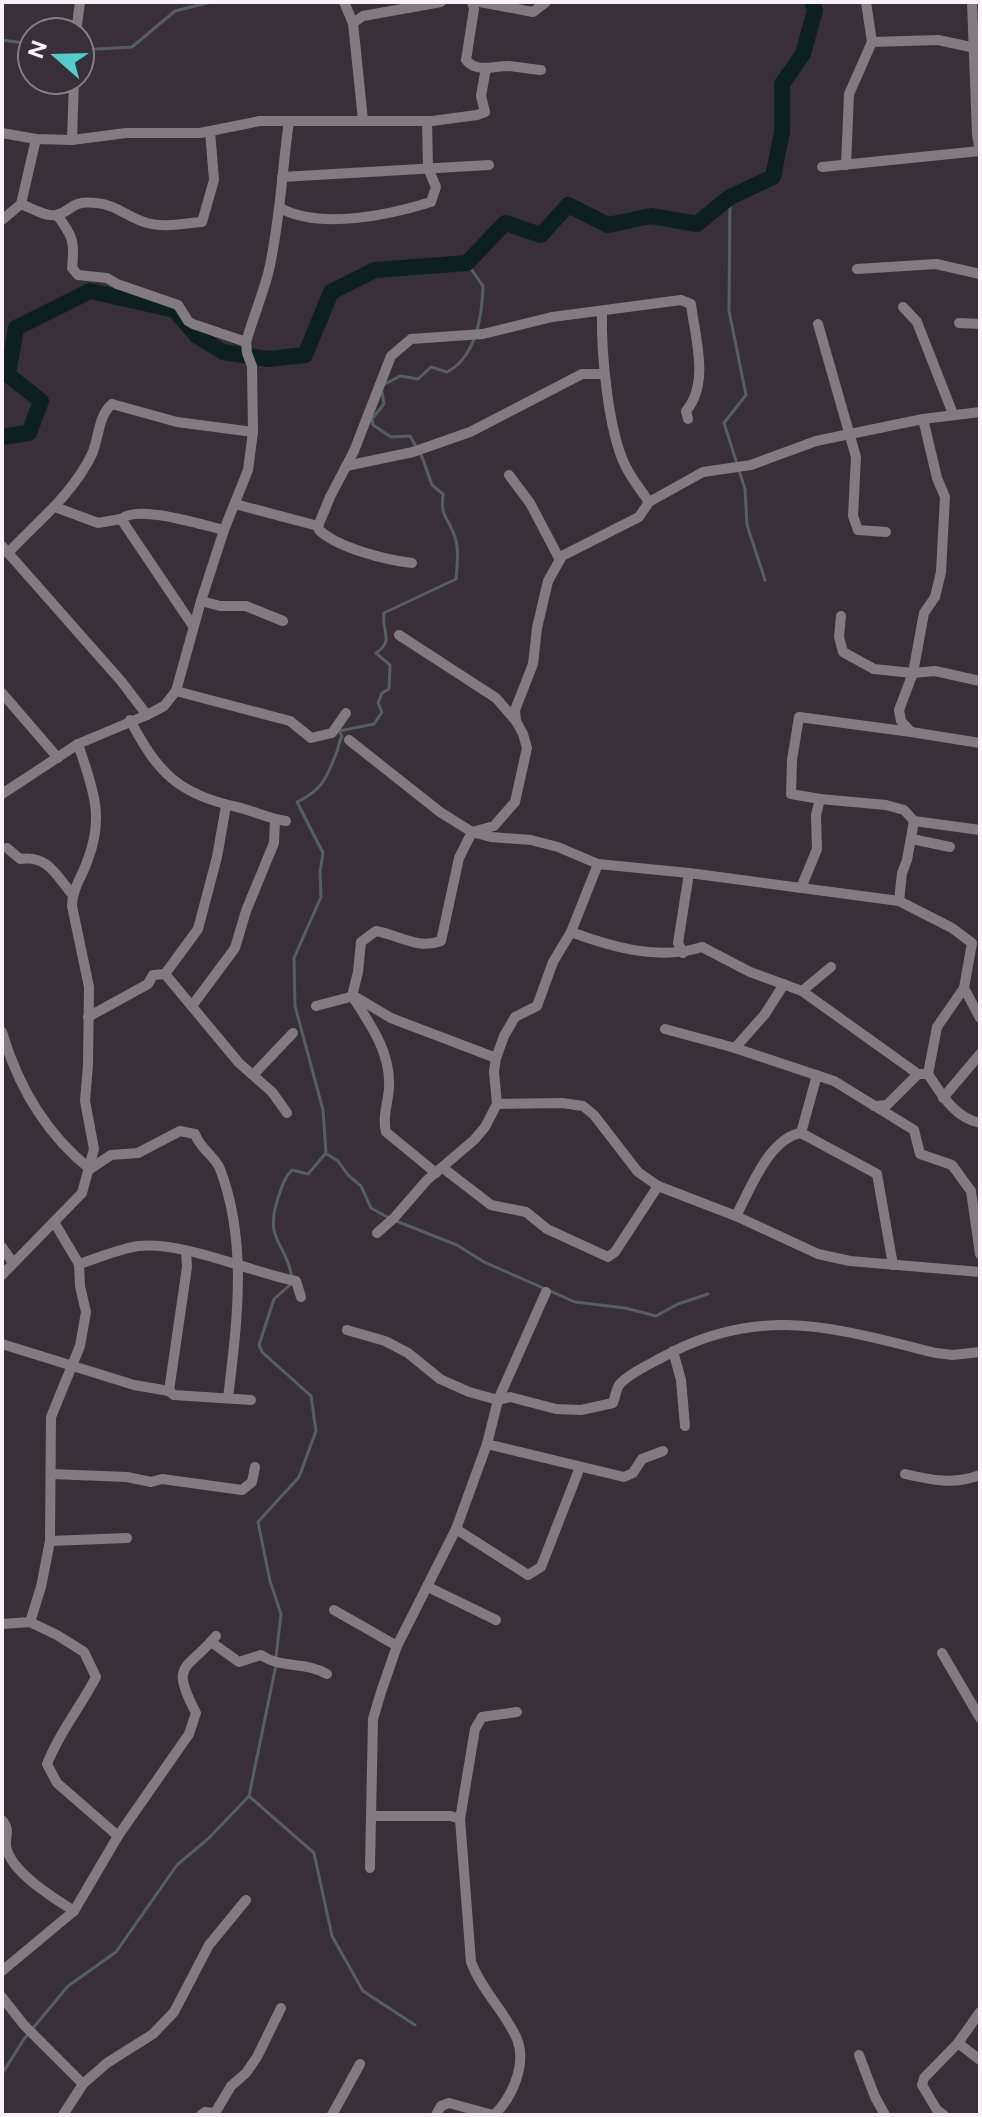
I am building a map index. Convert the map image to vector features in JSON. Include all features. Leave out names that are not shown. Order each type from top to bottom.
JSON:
[{"type":"street","points":[[344,2],[353,23],[363,120]]},
{"type":"street","points":[[353,23],[363,16],[441,2]]},
{"type":"street","points":[[472,2],[474,9],[466,60],[479,68],[508,66],[541,70]]},
{"type":"street","points":[[480,2],[533,12],[546,2]]},
{"type":"street","points":[[846,165],[849,94],[872,42],[866,2]]},
{"type":"street","points":[[822,167],[980,152],[977,134],[978,49],[972,2]]},
{"type":"street","points":[[872,42],[938,40],[978,49]]},
{"type":"street","points":[[2,133],[36,139],[72,140],[126,133],[210,131],[260,121],[427,121],[477,115],[485,112],[481,96],[486,68]]},
{"type":"street","points":[[72,140],[73,96]]},
{"type":"street","points":[[2,794],[78,744],[164,706],[176,691],[224,530],[248,470],[253,432],[252,366],[246,347],[268,274],[280,208],[289,121]]},
{"type":"street","points":[[280,208],[321,218],[373,216],[431,202],[436,187],[428,168],[427,121]]},
{"type":"street","points":[[21,204],[45,214],[57,215],[78,202],[99,203],[115,206],[144,223],[162,226],[202,222],[214,180],[210,131]]},
{"type":"street","points":[[2,220],[21,204],[36,139]]},
{"type":"street","points":[[282,177],[489,165]]},
{"type":"street","points":[[57,215],[70,232],[75,246],[72,268],[78,275],[107,278],[178,305],[188,321],[246,347]]},
{"type":"street","points":[[857,269],[936,264],[980,274]]},
{"type":"street","points":[[412,563],[393,561],[328,539],[318,526],[391,356],[411,339],[483,334],[552,317],[681,300],[691,304],[699,362],[697,399],[686,411],[688,419]]},
{"type":"street","points":[[903,307],[917,322],[953,414]]},
{"type":"street","points":[[602,312],[604,374],[614,430],[624,465],[649,502]]},
{"type":"street","points":[[959,323],[980,324]]},
{"type":"street","points":[[818,324],[856,457],[853,516],[858,530],[886,532]]},
{"type":"street","points":[[346,466],[418,450],[470,432],[582,374],[604,374]]},
{"type":"street","points":[[147,715],[5,549],[55,507],[85,468],[107,408],[112,404],[177,422],[253,432]]},
{"type":"street","points":[[516,721],[515,710],[533,664],[537,628],[548,581],[562,556],[639,517],[649,502],[703,472],[751,465],[816,441],[923,419],[980,412]]},
{"type":"street","points":[[911,732],[901,721],[899,710],[913,673],[924,613],[935,597],[941,572],[945,497],[937,478],[923,419]]},
{"type":"street","points":[[509,475],[530,503],[560,560]]},
{"type":"street","points":[[235,504],[318,526]]},
{"type":"street","points":[[55,507],[98,523],[121,519],[126,514],[146,513],[224,530]]},
{"type":"street","points":[[121,519],[193,626]]},
{"type":"street","points":[[201,601],[220,606],[246,606],[283,621]]},
{"type":"street","points":[[841,616],[839,637],[843,652],[874,669],[913,673],[935,671],[980,681]]},
{"type":"street","points":[[399,635],[496,698],[516,721],[527,748],[515,802],[494,826],[472,832],[459,858],[441,941],[429,946],[376,931],[361,942],[352,996],[377,1034],[389,1068],[383,1122],[386,1132],[491,1205],[526,1212],[547,1229],[608,1257],[615,1252],[658,1186]]},
{"type":"street","points":[[176,691],[290,721],[311,738],[332,733],[346,713]]},
{"type":"street","points":[[2,693],[58,758]]},
{"type":"street","points":[[980,743],[799,717],[792,760],[791,794],[886,805],[904,810],[914,821],[980,830]]},
{"type":"street","points":[[130,720],[150,758],[178,785],[197,796],[226,806],[280,820],[235,948],[192,1006]]},
{"type":"street","points":[[349,740],[440,812],[472,832],[502,839],[531,840],[558,847],[598,864],[899,901],[952,928],[972,943],[964,988],[937,1027],[923,1074],[887,1105],[874,1106]]},
{"type":"street","points":[[2,1275],[82,1193],[94,1149],[85,1101],[89,987],[72,894],[96,839],[98,821],[94,793],[78,744]]},
{"type":"street","points":[[801,888],[817,849],[816,815],[820,799]]},
{"type":"street","points":[[88,1017],[148,984],[153,975],[165,974],[198,929],[217,857],[226,806]]},
{"type":"street","points":[[899,901],[914,821]]},
{"type":"street","points":[[912,839],[950,847]]},
{"type":"street","points":[[7,848],[20,859],[33,857],[45,862],[72,894]]},
{"type":"street","points":[[377,1233],[485,1127],[497,1104],[496,1058],[515,1017],[537,1006],[553,962],[571,932],[598,864]]},
{"type":"street","points":[[683,953],[678,943],[689,873]]},
{"type":"street","points":[[571,932],[628,950],[683,953],[702,947],[750,972],[802,991],[923,1074],[960,1115],[980,1123]]},
{"type":"street","points":[[802,991],[831,967]]},
{"type":"street","points":[[165,974],[239,1063],[272,1092],[287,1113]]},
{"type":"street","points":[[735,1048],[765,1014],[784,984]]},
{"type":"street","points":[[964,988],[980,1018]]},
{"type":"street","points":[[316,1006],[352,996],[391,1018],[496,1058]]},
{"type":"street","points":[[665,1029],[735,1048],[834,1081],[914,1130],[920,1154],[952,1165],[971,1191],[980,1254]]},
{"type":"street","points":[[2,1032],[9,1055],[36,1112],[67,1151],[90,1169]]},
{"type":"street","points":[[253,1075],[293,1033]]},
{"type":"street","points":[[943,1098],[980,1054]]},
{"type":"street","points":[[801,1133],[817,1075]]},
{"type":"street","points":[[497,1104],[562,1103],[583,1106],[594,1115],[638,1172],[658,1186],[736,1216],[818,1254],[893,1265],[980,1272]]},
{"type":"street","points":[[90,1169],[111,1155],[138,1153],[180,1131],[195,1134],[199,1145],[219,1166],[232,1215],[238,1266],[236,1325],[228,1398]]},
{"type":"street","points":[[736,1216],[771,1152],[782,1140],[801,1133],[877,1174],[893,1265]]},
{"type":"street","points":[[30,1622],[50,1541],[51,1417],[80,1346],[86,1312],[79,1264],[54,1222]]},
{"type":"street","points":[[79,1264],[138,1246],[186,1251],[290,1280],[301,1297]]},
{"type":"street","points":[[2,1247],[13,1263]]},
{"type":"street","points":[[169,1391],[187,1267],[186,1251]]},
{"type":"street","points":[[370,1868],[373,1719],[397,1646],[456,1529],[487,1444],[498,1400],[546,1292]]},
{"type":"street","points":[[347,1330],[385,1341],[408,1353],[440,1379],[469,1392],[498,1400],[510,1397],[556,1409],[581,1410],[613,1403],[620,1385],[673,1351],[736,1328],[769,1324],[837,1328],[953,1355],[980,1352]]},
{"type":"street","points":[[2,1344],[71,1367],[134,1385],[169,1391],[174,1395],[251,1400]]},
{"type":"street","points":[[673,1351],[681,1380],[685,1426]]},
{"type":"street","points":[[487,1444],[624,1477],[633,1473],[642,1459],[663,1451]]},
{"type":"street","points":[[51,1474],[127,1477],[151,1482],[162,1479],[242,1490],[252,1482],[255,1467]]},
{"type":"street","points":[[456,1529],[528,1575],[541,1567],[580,1467]]},
{"type":"street","points":[[905,1474],[942,1482],[968,1480],[980,1475]]},
{"type":"street","points":[[50,1541],[127,1538]]},
{"type":"street","points":[[428,1587],[496,1620]]},
{"type":"street","points":[[334,1610],[397,1646]]},
{"type":"street","points":[[2,1624],[30,1622],[84,1652],[96,1677],[83,1702],[59,1735],[47,1764],[57,1783],[118,1836]]},
{"type":"street","points":[[2,1971],[74,1911],[118,1836],[189,1734],[196,1713],[182,1684],[183,1669],[188,1662],[214,1639],[239,1662],[261,1655],[276,1663],[312,1666],[327,1674]]},
{"type":"street","points":[[942,1653],[980,1718]]},
{"type":"street","points":[[436,2115],[441,2106],[449,2103],[494,2115],[503,2107],[516,2079],[520,2061],[517,2040],[476,1977],[471,1962],[460,1819],[475,1729],[482,1717],[517,1712]]},
{"type":"street","points":[[371,1816],[451,1816],[460,1819]]},
{"type":"street","points":[[2,1820],[8,1831],[5,1846],[9,1856],[45,1892],[74,1911]]},
{"type":"street","points":[[63,2115],[83,2084],[107,2063],[153,2034],[174,2012],[209,1945],[246,1900]]},
{"type":"street","points":[[2,1997],[24,2025],[83,2084]]},
{"type":"street","points":[[201,2115],[205,2112],[216,2114],[231,2086],[246,2073],[257,2057],[281,2008]]},
{"type":"street","points":[[944,2115],[937,2110],[922,2085],[924,2078],[958,2043],[980,2012]]},
{"type":"street","points":[[958,2043],[980,2060]]},
{"type":"street","points":[[859,2055],[885,2115]]},
{"type":"street","points":[[332,2115],[360,2064]]},
{"type":"waterway","points":[[96,49],[132,47],[175,11],[211,2]]},
{"type":"waterway","points":[[2,437],[29,433],[41,401],[8,375],[16,328],[90,291],[175,310],[197,336],[223,352],[268,359],[305,355],[331,292],[375,270],[467,263],[505,223],[541,235],[568,205],[608,225],[651,216],[697,224],[730,197],[773,177],[782,132],[782,84],[803,54],[815,10],[812,2]]},
{"type":"waterway","points":[[2,40],[16,42]]},
{"type":"waterway","points":[[730,197],[729,311],[746,395],[724,423],[745,489],[747,525],[765,580]]},
{"type":"waterway","points":[[385,384],[400,376],[418,379],[431,367],[447,372],[465,357],[476,335],[483,286],[467,263]]},
{"type":"waterway","points":[[382,392],[384,404],[372,419],[373,425],[391,437],[410,436],[417,448]]},
{"type":"waterway","points":[[292,1277],[274,1232],[274,1212],[285,1179],[292,1170],[308,1174],[326,1153],[323,1110],[295,1006],[294,958],[321,897],[323,853],[297,802],[318,788],[326,777],[342,736],[339,731],[374,724],[382,712],[378,703],[382,693],[389,689],[390,665],[376,653],[386,640],[384,613],[456,579],[457,543],[443,511],[443,494],[432,485],[421,454]]},
{"type":"waterway","points":[[327,1154],[338,1161],[361,1186],[371,1208],[389,1218]]},
{"type":"waterway","points":[[396,1221],[457,1245],[484,1262],[575,1302],[625,1308],[656,1316],[678,1304],[708,1294]]},
{"type":"waterway","points":[[276,1657],[281,1614],[270,1581],[258,1522],[299,1477],[316,1431],[311,1396],[262,1352],[259,1345],[274,1299],[291,1284]]},
{"type":"waterway","points":[[2,2074],[24,2039],[68,1986],[116,1952],[177,1865],[209,1838],[249,1796],[276,1665]]},
{"type":"waterway","points":[[249,1796],[314,1853],[332,1936],[363,1991],[415,2025]]}]
